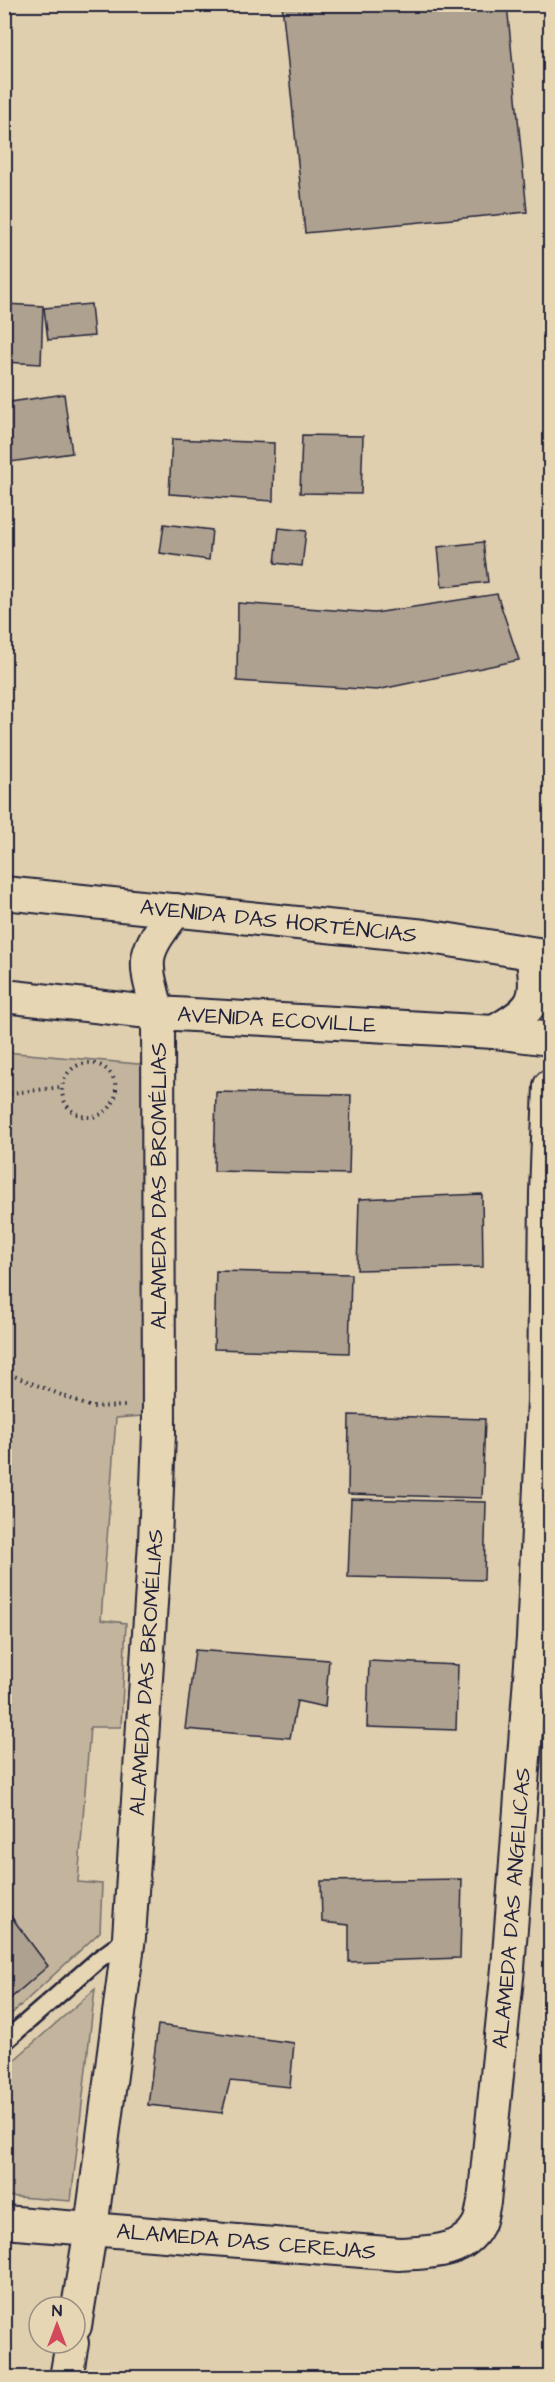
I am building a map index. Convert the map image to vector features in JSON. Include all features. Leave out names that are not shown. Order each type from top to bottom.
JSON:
[{"type":"street","name":"AVENIDA DAS HORTÉNCIAS","points":[[4,893],[424,936],[541,955]]},
{"type":"street","name":"ALAMEDA DAS BROMÉLIAS","points":[[80,2295],[129,1937],[155,1542],[159,1404],[158,1013],[146,959],[153,940],[176,910]]},
{"type":"street","points":[[494,1032],[518,1018],[534,1000],[541,955]]},
{"type":"street","name":"AVENIDA ECOVILLE","points":[[4,996],[158,1013],[494,1032],[550,1038]]},
{"type":"street","name":"ALAMEDA DAS ANGELICAS","points":[[478,2224],[484,2202],[508,1968],[533,1638],[544,1400],[546,1193],[550,1086]]},
{"type":"street","name":"ALAMEDA DAS CEREJAS","points":[[4,2222],[399,2254],[443,2251],[465,2242],[478,2224]]},
{"type":"street","points":[[66,2378],[70,2355]]},
{"type":"lane","points":[[4,2042],[99,1959],[129,1937]]},
{"type":"path","points":[[96,1063],[109,1071],[117,1084],[115,1100],[106,1112],[91,1117],[76,1113],[65,1102],[62,1087],[68,1073],[80,1064],[96,1063]]},
{"type":"path","points":[[4,1094],[62,1087]]},
{"type":"path","points":[[4,1372],[91,1407],[159,1404]]},
{"type":"shaded area","points":[[5,1052],[149,1065],[142,1416],[116,1418],[101,1620],[126,1623],[121,1727],[90,1727],[78,1882],[102,1884],[100,1932],[5,2020]]},
{"type":"shaded area","points":[[95,1989],[71,2201],[5,2196],[5,2068]]},
{"type":"building","points":[[282,4],[507,4],[527,212],[305,233]]},
{"type":"building","points":[[4,304],[43,306],[41,364],[4,362]]},
{"type":"building","points":[[91,304],[94,336],[48,340],[44,308]]},
{"type":"building","points":[[64,394],[72,453],[4,463],[4,403]]},
{"type":"building","points":[[302,435],[363,436],[361,494],[300,493]]},
{"type":"building","points":[[172,439],[274,443],[273,501],[169,494]]},
{"type":"building","points":[[164,524],[212,530],[209,560],[160,553]]},
{"type":"building","points":[[279,528],[306,531],[302,566],[275,563]]},
{"type":"building","points":[[483,542],[488,582],[442,587],[438,547]]},
{"type":"building","points":[[497,594],[519,660],[377,690],[237,681],[238,603],[375,613]]},
{"type":"building","points":[[216,1092],[351,1095],[349,1174],[214,1171]]},
{"type":"building","points":[[482,1194],[483,1267],[357,1270],[359,1199]]},
{"type":"building","points":[[216,1271],[351,1274],[349,1353],[214,1349]]},
{"type":"building","points":[[349,1415],[485,1419],[482,1498],[348,1494]]},
{"type":"building","points":[[351,1499],[486,1502],[484,1580],[348,1577]]},
{"type":"building","points":[[195,1650],[329,1660],[325,1707],[297,1701],[290,1738],[185,1729]]},
{"type":"building","points":[[369,1661],[458,1665],[456,1730],[367,1727]]},
{"type":"building","points":[[462,1879],[460,1958],[349,1962],[349,1925],[322,1922],[321,1881]]},
{"type":"building","points":[[4,1907],[48,1966],[4,2004]]},
{"type":"building","points":[[158,2025],[294,2043],[290,2087],[230,2081],[222,2113],[148,2105]]}]
